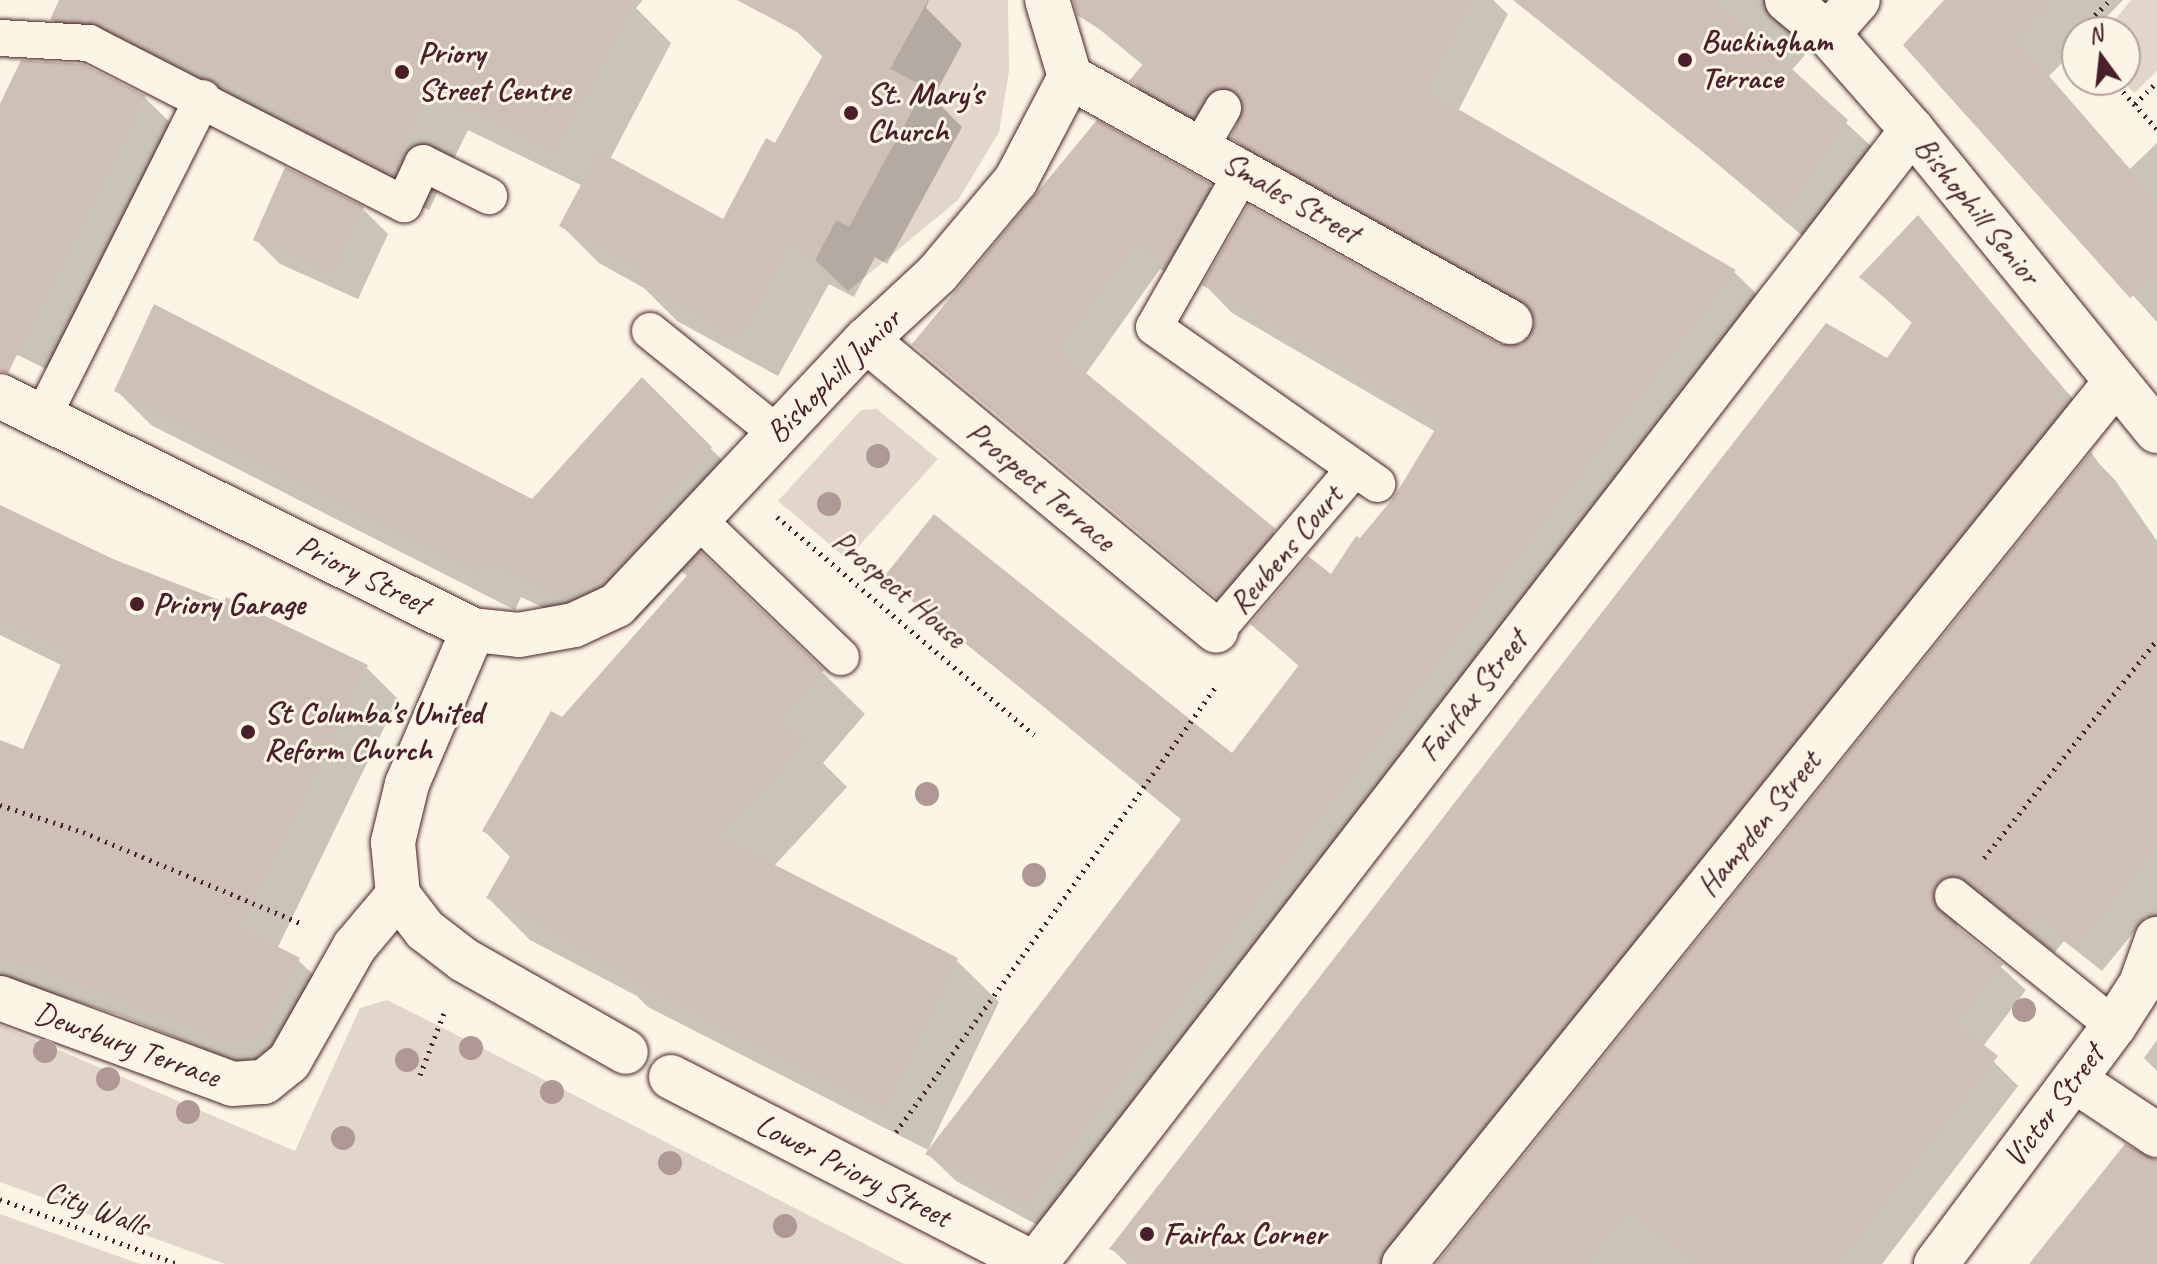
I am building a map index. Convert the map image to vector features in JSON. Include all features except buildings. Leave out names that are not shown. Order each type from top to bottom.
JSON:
[{"type":"street","points":[[1047,0],[1070,77]]},
{"type":"street","name":"Bishophill Senior","points":[[1787,0],[1828,34],[1912,130],[2114,384],[2157,431]]},
{"type":"street","points":[[1828,34],[1858,0]]},
{"type":"street","name":"Smales Street","points":[[1070,77],[1201,146],[1242,173],[1510,322]]},
{"type":"street","name":"Bishophill Junior","points":[[473,630],[519,635],[574,625],[617,605],[866,340],[938,273],[1016,180],[1070,77]]},
{"type":"street","name":"Fairfax Street","points":[[1035,1264],[1912,130]]},
{"type":"street","name":"Prospect Terrace","points":[[866,340],[1216,631]]},
{"type":"street","name":"Hampden Street","points":[[1404,1264],[2114,384]]},
{"type":"street","name":"Priory Street","points":[[0,396],[473,630]]},
{"type":"street","points":[[473,630],[407,784],[393,842],[398,895],[425,930],[464,960],[626,1052]]},
{"type":"street","name":"Dewsbury Terrace","points":[[0,998],[232,1084],[264,1082],[289,1062],[355,946],[398,895]]},
{"type":"street","name":"Victor Street","points":[[1936,1264],[2114,1026],[2141,984],[2157,939]]},
{"type":"street","name":"Lower Priory Street","points":[[671,1077],[1035,1264]]},
{"type":"street","points":[[2074,1080],[2157,1135]]},
{"type":"lane","points":[[0,38],[89,43],[203,98],[404,204],[423,163],[489,196]]},
{"type":"lane","points":[[42,418],[203,98]]},
{"type":"lane","points":[[1201,146],[1223,108]]},
{"type":"lane","name":"Reubens Court","points":[[1216,631],[1366,476],[1154,327],[1242,173]]},
{"type":"lane","points":[[650,331],[777,433]]},
{"type":"lane","points":[[698,520],[841,657]]},
{"type":"lane","points":[[1953,896],[2114,1026]]},
{"type":"path","points":[[2094,16],[2110,0]]},
{"type":"path","points":[[2135,104],[2157,82]]},
{"type":"path","points":[[2127,96],[2157,129]]},
{"type":"path","name":"Prospect House","points":[[734,481],[1034,735]]},
{"type":"path","points":[[1953,896],[2157,640]]},
{"type":"path","points":[[865,1175],[1219,682]]},
{"type":"path","points":[[0,805],[83,832],[355,946]]},
{"type":"path","points":[[420,1075],[439,1026]]},
{"type":"path","name":"City Walls","points":[[0,1199],[178,1264]]},
{"type":"shaded area","points":[[917,0],[1008,0],[1009,71],[999,132],[958,200],[848,291],[815,260],[836,220],[849,226],[924,87],[890,69]]},
{"type":"shaded area","points":[[2131,0],[2157,0],[2157,71],[2141,86],[2141,16],[2118,16]]},
{"type":"shaded area","points":[[877,409],[938,459],[847,559],[778,501],[861,410]]},
{"type":"shaded area","points":[[387,1000],[904,1264],[225,1264],[0,1182],[0,1025],[295,1151],[360,1008]]},
{"type":"shaded area","points":[[0,1214],[140,1264],[0,1264]]},
{"type":"place","name":"Buckingham Terrace","points":[[1685,60]]},
{"type":"place","name":"Priory Street Centre","points":[[402,72]]},
{"type":"place","name":"St. Mary's Church","points":[[851,113]]},
{"type":"place","name":"Priory Garage","points":[[137,604]]},
{"type":"place","name":"St Columba's United Reform Church","points":[[248,732]]},
{"type":"place","name":"Fairfax Corner","points":[[1147,1234]]}]
